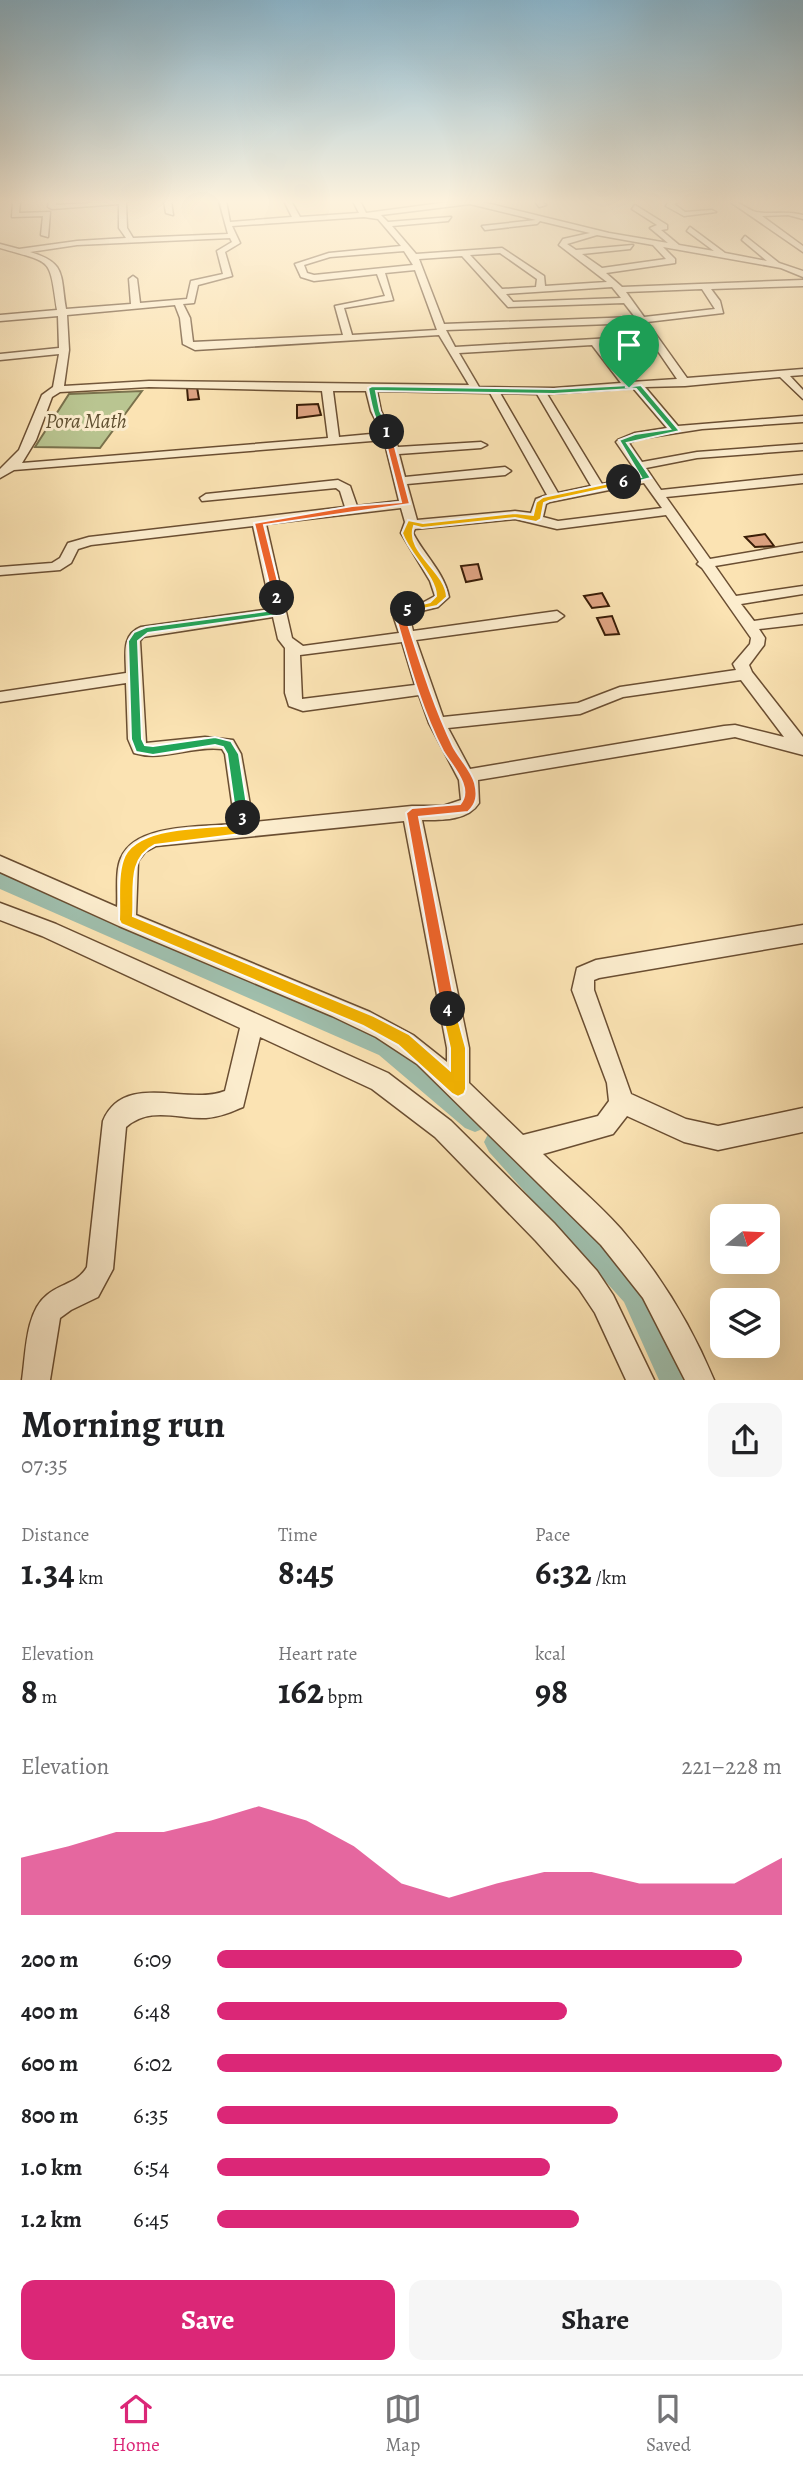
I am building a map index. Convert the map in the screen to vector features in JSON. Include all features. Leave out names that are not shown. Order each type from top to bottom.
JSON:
[{"type":"street","points":[[53,265],[62,313],[64,350],[58,389]]},
{"type":"street","points":[[0,318],[178,303],[192,299],[194,283],[228,276],[225,265]]},
{"type":"street","points":[[300,265],[304,275],[309,278],[379,270],[391,265]]},
{"type":"street","points":[[416,265],[452,350],[474,385],[470,390]]},
{"type":"street","points":[[475,265],[508,303],[517,306],[627,300]]},
{"type":"street","points":[[525,265],[541,278],[539,284],[542,289]]},
{"type":"street","points":[[592,265],[617,287],[685,383]]},
{"type":"street","points":[[600,271],[649,265]]},
{"type":"street","points":[[778,265],[803,274]]},
{"type":"street","points":[[349,339],[339,306],[389,300],[390,296],[379,270]]},
{"type":"street","points":[[133,279],[136,306]]},
{"type":"street","points":[[500,292],[803,282]]},
{"type":"street","points":[[178,303],[185,318],[188,344],[191,346],[349,339],[443,329],[671,319],[686,314],[720,311],[705,286]]},
{"type":"street","points":[[452,350],[653,338]]},
{"type":"street","points":[[595,342],[676,431]]},
{"type":"street","points":[[0,357],[64,350]]},
{"type":"street","points":[[5,471],[35,433],[47,395],[58,389],[149,384],[540,391],[634,387],[803,372]]},
{"type":"street","points":[[784,375],[803,396]]},
{"type":"street","points":[[327,388],[334,440]]},
{"type":"street","points":[[126,920],[129,860],[138,847],[153,839],[463,809],[470,803],[468,780],[449,750],[422,689],[407,635],[402,612],[433,604],[442,597],[441,587],[412,547],[407,533],[411,522],[389,436],[376,411],[372,388]]},
{"type":"street","points":[[493,390],[554,497]]},
{"type":"street","points":[[540,391],[598,487]]},
{"type":"street","points":[[802,748],[745,674],[741,664],[757,645],[758,638],[704,564],[622,442],[635,436],[702,426],[803,419]]},
{"type":"street","points":[[5,471],[389,436]]},
{"type":"street","points":[[393,451],[481,445]]},
{"type":"street","points":[[638,466],[697,456],[803,447]]},
{"type":"street","points":[[400,481],[505,471]]},
{"type":"street","points":[[536,519],[540,502],[646,478]]},
{"type":"street","points":[[656,494],[803,480]]},
{"type":"street","points":[[206,498],[338,484],[346,489],[352,509]]},
{"type":"street","points":[[0,571],[55,567],[66,560],[73,546],[89,541],[406,504]]},
{"type":"street","points":[[411,522],[422,526],[515,515],[548,524],[566,524],[668,511]]},
{"type":"street","points":[[259,523],[285,639],[292,647],[302,650],[327,649],[407,635],[557,616]]},
{"type":"street","points":[[704,564],[803,547]]},
{"type":"street","points":[[730,601],[803,590]]},
{"type":"street","points":[[245,829],[233,754],[227,744],[215,741],[153,751],[140,749],[136,739],[132,677],[133,641],[137,634],[146,630],[280,612]]},
{"type":"street","points":[[749,626],[803,620]]},
{"type":"street","points":[[292,647],[293,693],[295,702],[303,705],[422,689]]},
{"type":"street","points":[[437,723],[580,708],[620,692],[745,674]]},
{"type":"street","points":[[0,697],[132,677]]},
{"type":"street","points":[[468,780],[472,774],[724,732],[736,732],[802,748]]},
{"type":"street","points":[[412,813],[458,1048],[458,1089]]},
{"type":"street","points":[[0,864],[368,1021],[403,1040],[458,1089],[610,1236],[652,1289],[700,1380]]},
{"type":"street","points":[[1,917],[49,930],[380,1081],[443,1129],[545,1232],[588,1280],[604,1304],[640,1380]]},
{"type":"street","points":[[519,1148],[605,1126],[616,1114],[621,1101],[618,1083],[583,990],[584,975],[596,969],[803,934]]},
{"type":"street","points":[[36,1380],[46,1319],[52,1309],[93,1286],[100,1269],[115,1121],[124,1110],[139,1103],[212,1106],[226,1104],[234,1099],[253,1021]]},
{"type":"street","points":[[621,1101],[684,1130],[718,1138],[803,1119]]},
{"type":"green space","name":"Pora Math","points":[[142,391],[100,448],[35,447],[69,394]]},
{"type":"building","points":[[197,387],[199,399],[188,400],[187,388]]},
{"type":"building","points":[[318,404],[321,415],[297,418],[297,405]]},
{"type":"building","points":[[765,534],[774,546],[755,547],[745,537]]},
{"type":"building","points":[[478,564],[482,579],[466,582],[461,566]]},
{"type":"building","points":[[602,593],[609,606],[592,608],[584,596]]},
{"type":"building","points":[[612,616],[619,634],[605,635],[597,618]]},
{"type":"waterway","points":[[0,879],[389,1046],[475,1118]]},
{"type":"waterway","points":[[499,1142],[635,1291],[677,1380]]},
{"type":"route","points":[[638,386],[676,431],[635,436],[622,442],[646,478],[546,499],[540,502],[536,519],[515,515],[422,526],[411,522],[408,528],[412,547],[441,587],[442,597],[433,604],[407,609],[402,612],[401,618],[422,689],[449,750],[468,780],[471,794],[470,803],[463,809],[412,813],[447,1005],[458,1048],[458,1089],[425,1056],[403,1040],[368,1021],[126,920],[129,860],[138,847],[153,839],[245,829],[233,754],[227,744],[215,741],[153,751],[140,749],[136,739],[132,677],[133,641],[137,634],[157,628],[280,612],[259,523],[406,504],[389,436],[376,411],[372,388],[554,391],[629,387],[638,386]]}]
